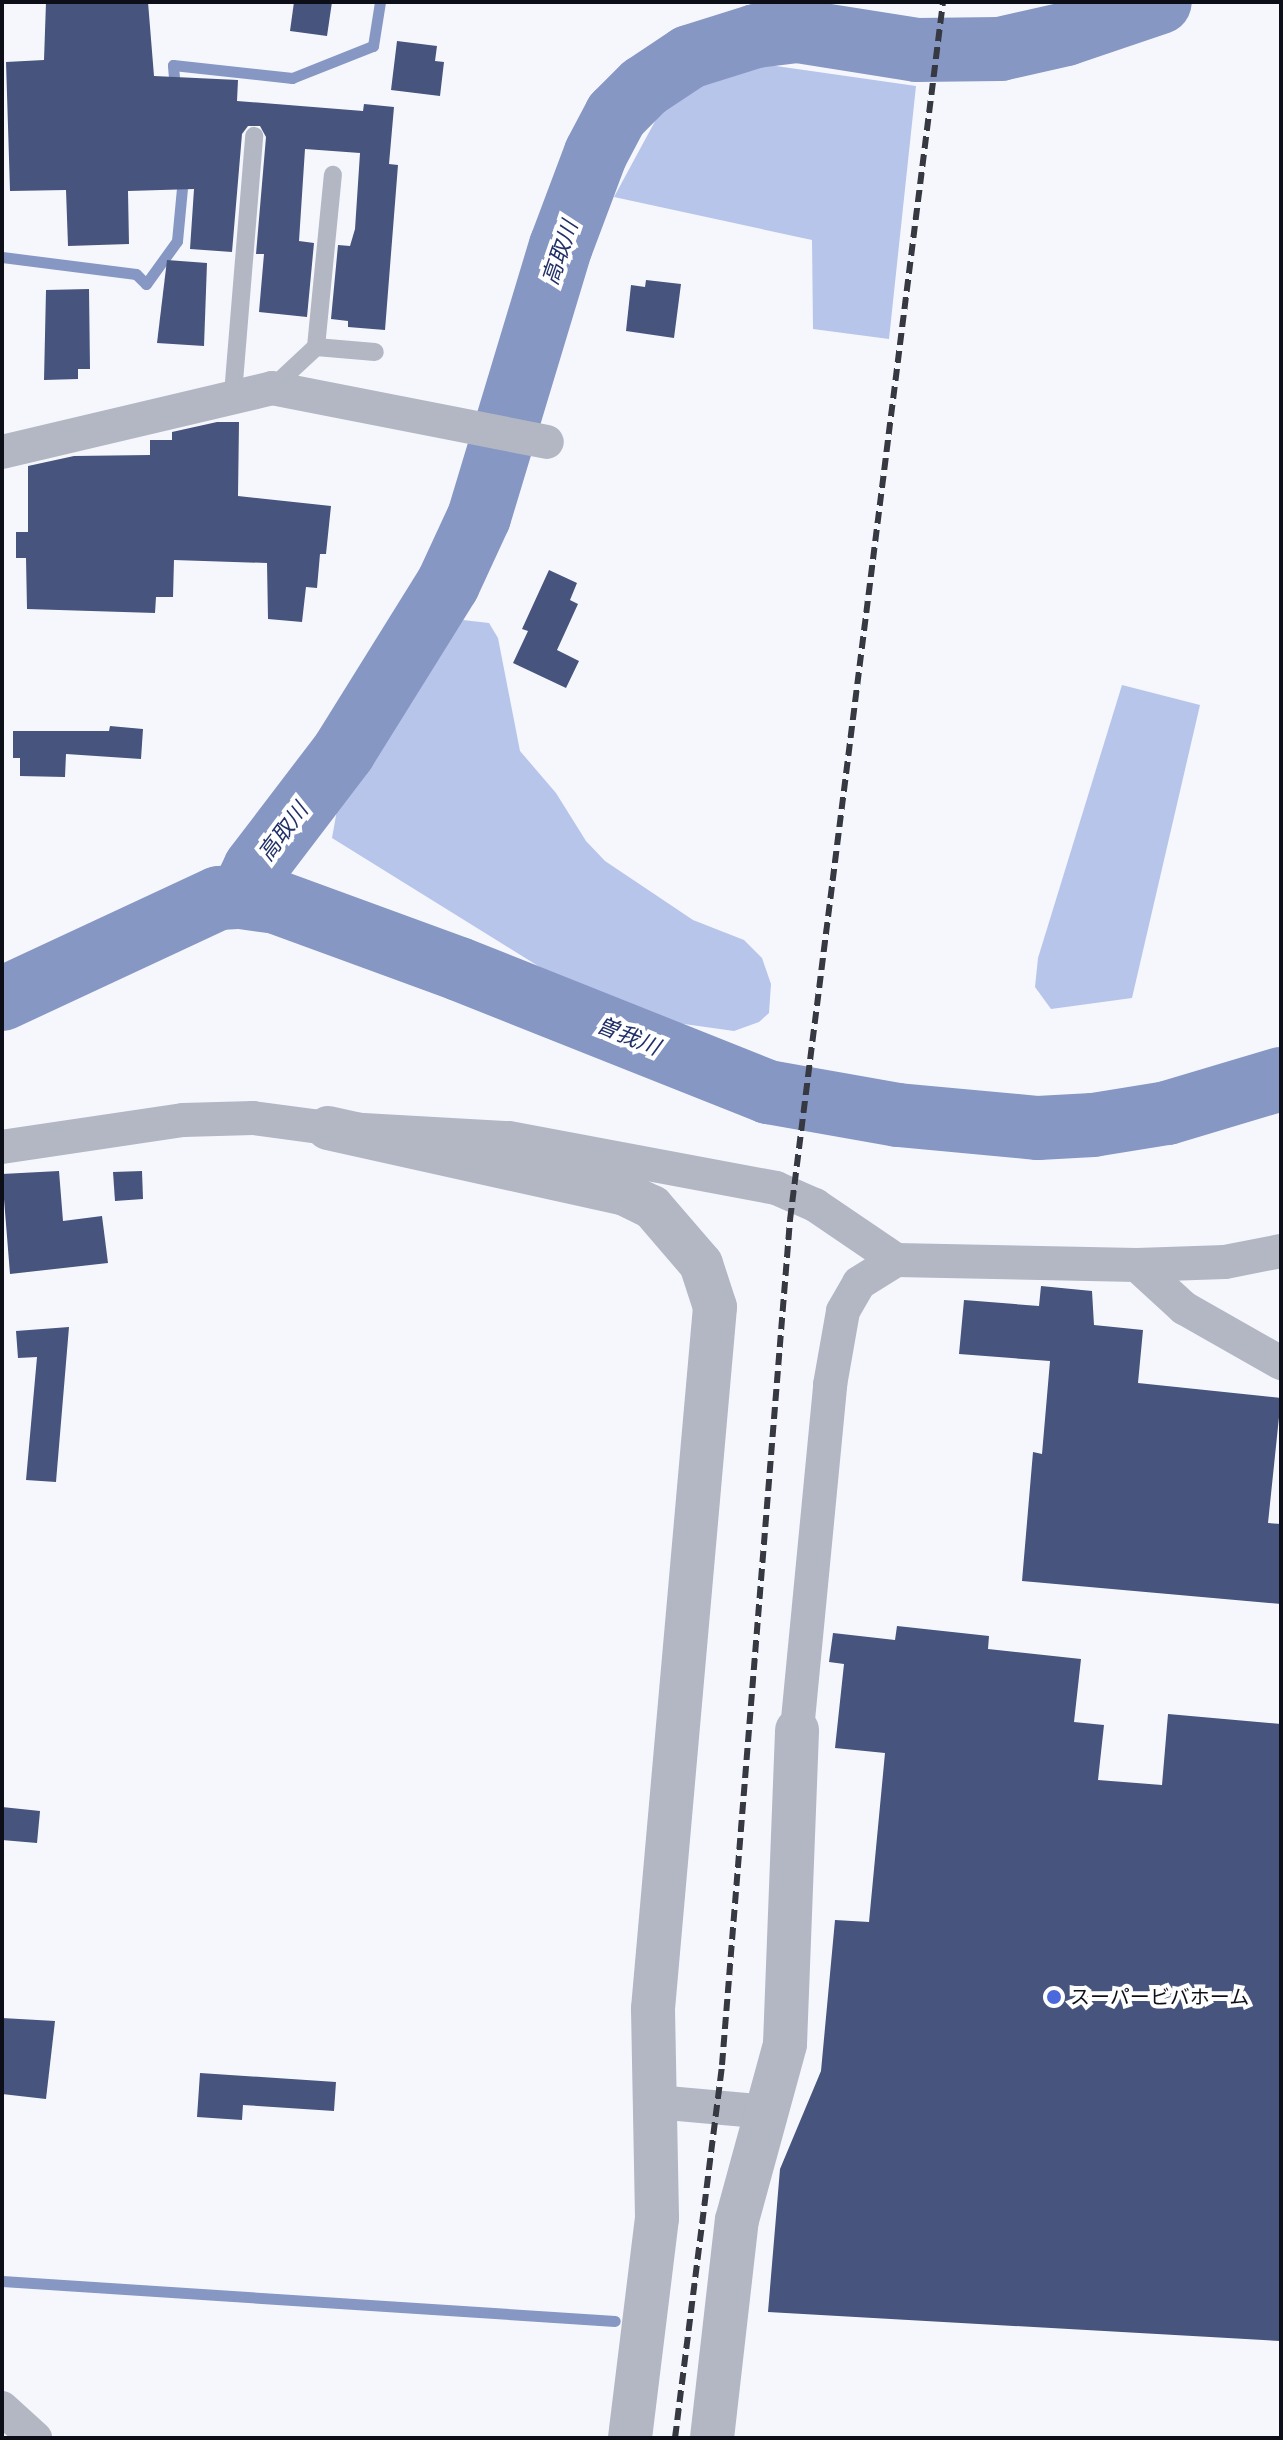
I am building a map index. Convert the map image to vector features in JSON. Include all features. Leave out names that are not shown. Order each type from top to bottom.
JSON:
[{"type":"street","points":[[2,452],[233,394],[272,388],[464,422],[547,442]]},
{"type":"street","points":[[2,1147],[183,1120],[253,1118],[328,1128],[625,1194],[652,1207],[701,1264],[715,1307],[713,1352],[653,2009],[657,2218],[630,2438]]},
{"type":"street","points":[[328,1128],[471,1133],[734,1176],[815,1205],[896,1260],[1137,1265],[1225,1262],[1281,1251]]},
{"type":"street","points":[[712,2438],[737,2220],[785,2044],[797,1730],[823,1443],[843,1311],[859,1283],[896,1260]]},
{"type":"street","points":[[1137,1265],[1184,1308],[1281,1363]]},
{"type":"street","points":[[656,2102],[767,2112]]},
{"type":"street","points":[[2,2408],[35,2438]]},
{"type":"lane","points":[[233,394],[254,136]]},
{"type":"lane","points":[[272,388],[316,347],[333,175]]},
{"type":"lane","points":[[316,347],[375,352]]},
{"type":"shaded area","points":[[762,64],[916,86],[889,339],[813,329],[812,240],[614,197],[666,101],[713,76]]},
{"type":"shaded area","points":[[463,620],[489,623],[498,638],[520,751],[556,793],[586,841],[605,861],[693,920],[744,940],[762,958],[771,984],[769,1013],[759,1022],[734,1031],[677,1023],[543,969],[332,838],[337,810]]},
{"type":"shaded area","points":[[1122,685],[1200,705],[1132,998],[1051,1009],[1035,987],[1038,958]]},
{"type":"building","points":[[46,2],[148,2],[154,76],[238,80],[237,101],[363,111],[364,104],[394,107],[389,164],[398,165],[385,330],[348,327],[348,321],[331,319],[338,245],[350,246],[355,229],[360,153],[305,149],[299,241],[314,243],[307,317],[259,312],[264,254],[256,254],[266,137],[260,126],[248,126],[242,134],[232,252],[190,249],[194,189],[128,191],[129,244],[68,246],[66,190],[10,191],[6,62],[44,60]]},
{"type":"building","points":[[294,2],[332,2],[327,36],[290,31]]},
{"type":"building","points":[[397,41],[437,46],[435,61],[444,62],[440,96],[391,90]]},
{"type":"building","points":[[167,260],[207,263],[204,346],[157,343]]},
{"type":"building","points":[[646,280],[681,284],[674,338],[626,331],[631,285],[645,287]]},
{"type":"building","points":[[89,289],[90,369],[78,369],[78,379],[44,380],[46,290]]},
{"type":"building","points":[[217,422],[239,422],[238,496],[331,506],[326,554],[320,554],[317,588],[306,587],[302,622],[268,619],[267,563],[174,560],[173,597],[156,597],[155,613],[27,609],[26,558],[16,558],[16,532],[28,532],[28,466],[74,456],[150,455],[150,440],[172,440],[172,432]]},
{"type":"building","points":[[549,570],[577,583],[570,600],[578,604],[557,650],[579,661],[566,688],[513,663],[528,631],[522,629]]},
{"type":"building","points":[[110,726],[143,729],[141,759],[66,754],[65,777],[20,776],[20,758],[13,758],[13,731],[109,731]]},
{"type":"building","points":[[59,1171],[63,1221],[102,1216],[108,1263],[10,1274],[2,1174]]},
{"type":"building","points":[[142,1171],[143,1199],[115,1201],[113,1172]]},
{"type":"building","points":[[1041,1286],[1092,1291],[1094,1325],[1143,1330],[1138,1383],[1281,1398],[1268,1523],[1281,1524],[1281,1604],[1022,1581],[1033,1452],[1042,1454],[1050,1361],[959,1354],[964,1300],[1039,1306]]},
{"type":"building","points":[[69,1327],[56,1482],[26,1480],[37,1357],[18,1358],[16,1331]]},
{"type":"building","name":"スーパービバホーム","points":[[897,1626],[989,1636],[988,1649],[1081,1659],[1074,1722],[1104,1725],[1098,1780],[1162,1785],[1168,1714],[1281,1724],[1281,2341],[768,2312],[780,2169],[821,2071],[835,1920],[869,1922],[885,1753],[835,1748],[844,1664],[829,1662],[833,1633],[895,1640]]},
{"type":"building","points":[[2,1807],[40,1811],[37,1843],[2,1840]]},
{"type":"building","points":[[2,2018],[55,2021],[46,2099],[2,2094]]},
{"type":"building","points":[[200,2073],[336,2082],[334,2111],[243,2105],[242,2120],[197,2117]]},
{"type":"waterway","points":[[175,89],[173,65],[292,78],[373,46],[380,2]]},
{"type":"waterway","name":"高取川","points":[[241,897],[255,868],[344,751],[448,584],[479,517],[561,246],[596,153],[616,115],[644,87],[689,57],[756,36],[797,31],[917,50],[1000,49],[1066,34],[1160,2]]},
{"type":"waterway","points":[[2,257],[136,274],[146,284],[177,241],[183,177]]},
{"type":"waterway","name":"曽我川","points":[[2,999],[219,898],[241,897],[276,902],[459,969],[768,1092],[898,1115],[1038,1128],[1093,1125],[1167,1113],[1281,1079]]},
{"type":"waterway","points":[[2,2281],[615,2321]]},
{"type":"railway","points":[[675,2438],[722,2065],[790,1220],[943,2]]},
{"type":"place","name":"スーパービバホーム","points":[[1054,1997]]}]
